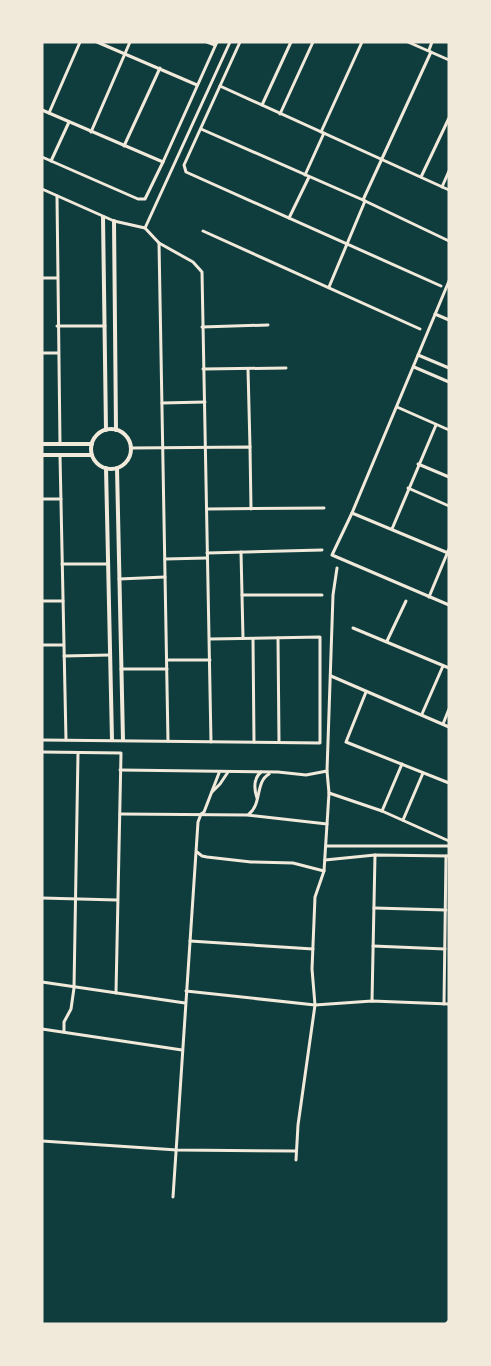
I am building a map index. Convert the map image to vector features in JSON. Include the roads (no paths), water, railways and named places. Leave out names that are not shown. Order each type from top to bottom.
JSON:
[{"type":"street","points":[[49,113],[80,42]]},
{"type":"street","points":[[97,42],[197,85]]},
{"type":"street","points":[[91,132],[130,42]]},
{"type":"street","points":[[42,157],[141,200],[147,196],[216,44],[207,42]]},
{"type":"street","points":[[145,228],[230,42]]},
{"type":"street","points":[[240,42],[184,165],[186,172],[441,286]]},
{"type":"street","points":[[262,105],[291,42]]},
{"type":"street","points":[[280,114],[313,42]]},
{"type":"street","points":[[290,218],[323,132],[362,42]]},
{"type":"street","points":[[408,42],[449,60]]},
{"type":"street","points":[[329,287],[432,42]]},
{"type":"street","points":[[124,146],[160,68]]},
{"type":"street","points":[[220,86],[449,190]]},
{"type":"street","points":[[42,110],[163,162]]},
{"type":"street","points":[[421,177],[449,118]]},
{"type":"street","points":[[51,161],[69,122]]},
{"type":"street","points":[[201,129],[364,200],[449,241]]},
{"type":"street","points":[[442,187],[449,171]]},
{"type":"street","points":[[42,189],[103,217],[145,228],[159,243],[199,267],[202,272],[211,742]]},
{"type":"street","points":[[57,196],[60,444]]},
{"type":"street","points":[[103,217],[106,430]]},
{"type":"street","points":[[114,221],[116,430]]},
{"type":"street","points":[[203,231],[420,329]]},
{"type":"street","points":[[159,243],[168,741]]},
{"type":"street","points":[[42,278],[57,278]]},
{"type":"street","points":[[449,281],[397,408],[332,555],[449,605]]},
{"type":"street","points":[[435,314],[449,320]]},
{"type":"street","points":[[202,327],[268,325]]},
{"type":"street","points":[[57,326],[105,326]]},
{"type":"street","points":[[42,353],[58,353]]},
{"type":"street","points":[[418,355],[449,368]]},
{"type":"street","points":[[414,367],[449,382]]},
{"type":"street","points":[[203,369],[286,368]]},
{"type":"street","points":[[249,369],[250,508]]},
{"type":"street","points":[[162,403],[205,402]]},
{"type":"street","points":[[397,408],[449,430]]},
{"type":"street","points":[[392,529],[436,425]]},
{"type":"street","points":[[106,430],[116,430],[125,435],[131,448],[126,462],[117,468],[106,468],[96,461],[92,444],[99,434],[106,430]]},
{"type":"street","points":[[42,444],[92,444]]},
{"type":"street","points":[[131,448],[250,447]]},
{"type":"street","points":[[42,455],[93,455]]},
{"type":"street","points":[[60,455],[66,740]]},
{"type":"street","points":[[418,464],[449,477]]},
{"type":"street","points":[[106,468],[112,740]]},
{"type":"street","points":[[117,468],[123,740]]},
{"type":"street","points":[[408,488],[449,506]]},
{"type":"street","points":[[42,499],[61,499]]},
{"type":"street","points":[[207,509],[324,508]]},
{"type":"street","points":[[352,513],[448,551],[429,597]]},
{"type":"street","points":[[207,553],[322,550]]},
{"type":"street","points":[[241,552],[243,638]]},
{"type":"street","points":[[165,559],[207,558]]},
{"type":"street","points":[[62,564],[108,564]]},
{"type":"street","points":[[296,1160],[315,1005],[312,969],[315,897],[324,871],[326,846],[333,595],[337,568]]},
{"type":"street","points":[[119,579],[165,577]]},
{"type":"street","points":[[242,595],[322,595]]},
{"type":"street","points":[[42,601],[63,601]]},
{"type":"street","points":[[387,641],[406,601]]},
{"type":"street","points":[[353,628],[449,668]]},
{"type":"street","points":[[42,740],[320,743],[320,637],[210,639]]},
{"type":"street","points":[[253,638],[254,742]]},
{"type":"street","points":[[278,638],[279,742]]},
{"type":"street","points":[[42,645],[63,645]]},
{"type":"street","points":[[64,656],[110,655]]},
{"type":"street","points":[[167,660],[210,660]]},
{"type":"street","points":[[422,715],[443,666]]},
{"type":"street","points":[[121,669],[167,669]]},
{"type":"street","points":[[331,676],[449,727]]},
{"type":"street","points":[[366,692],[346,742],[449,783]]},
{"type":"street","points":[[443,724],[449,708]]},
{"type":"street","points":[[42,752],[121,753],[116,993]]},
{"type":"street","points":[[64,1032],[64,1022],[71,1009],[74,988],[78,753]]},
{"type":"street","points":[[382,811],[402,764]]},
{"type":"street","points":[[120,770],[274,772],[314,775],[327,771]]},
{"type":"street","points":[[173,1197],[198,822],[219,772]]},
{"type":"street","points":[[210,794],[228,772]]},
{"type":"street","points":[[257,798],[255,784],[257,775],[261,772]]},
{"type":"street","points":[[247,815],[255,808],[263,778],[274,772]]},
{"type":"street","points":[[403,820],[423,773]]},
{"type":"street","points":[[329,793],[382,811],[449,841]]},
{"type":"street","points":[[120,814],[247,815],[327,824]]},
{"type":"street","points":[[326,846],[449,846]]},
{"type":"street","points":[[196,850],[200,855],[207,857],[251,862],[293,863],[324,871]]},
{"type":"street","points":[[186,991],[315,1005],[372,1001],[447,1004],[445,949],[448,856],[375,855],[325,860]]},
{"type":"street","points":[[372,1001],[375,855]]},
{"type":"street","points":[[42,898],[117,900]]},
{"type":"street","points":[[374,908],[446,910]]},
{"type":"street","points":[[190,941],[313,949]]},
{"type":"street","points":[[373,946],[445,949]]},
{"type":"street","points":[[42,982],[185,1003]]},
{"type":"street","points":[[42,1029],[182,1050]]},
{"type":"street","points":[[42,1141],[177,1150],[296,1151]]}]
